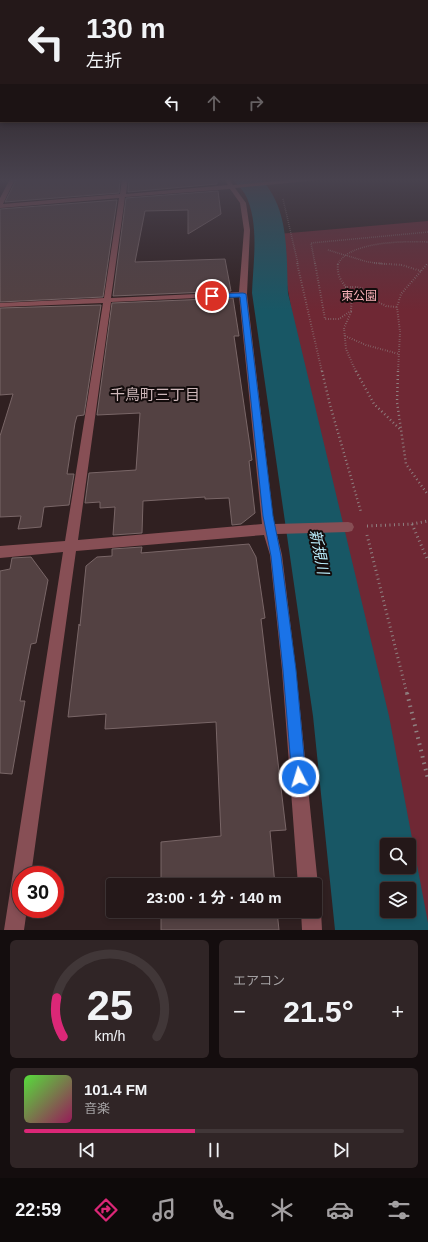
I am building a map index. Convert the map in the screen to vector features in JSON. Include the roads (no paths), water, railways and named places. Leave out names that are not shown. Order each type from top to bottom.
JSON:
[{"type":"street","points":[[23,866],[118,222]]},
{"type":"street","points":[[246,222],[247,230],[243,294],[269,529],[276,556],[290,670],[307,878]]},
{"type":"street","points":[[0,305],[243,294]]},
{"type":"street","points":[[0,552],[269,529],[348,527]]},
{"type":"street","points":[[14,930],[16,918]]},
{"type":"street","points":[[311,918],[312,930]]},
{"type":"waterway","name":"新規川","points":[[267,222],[270,241],[270,293],[351,716],[382,930]]},
{"type":"district","name":"千鳥町三丁目","points":[[155,395]]},
{"type":"park label","name":"東公園","points":[[359,296]]}]
